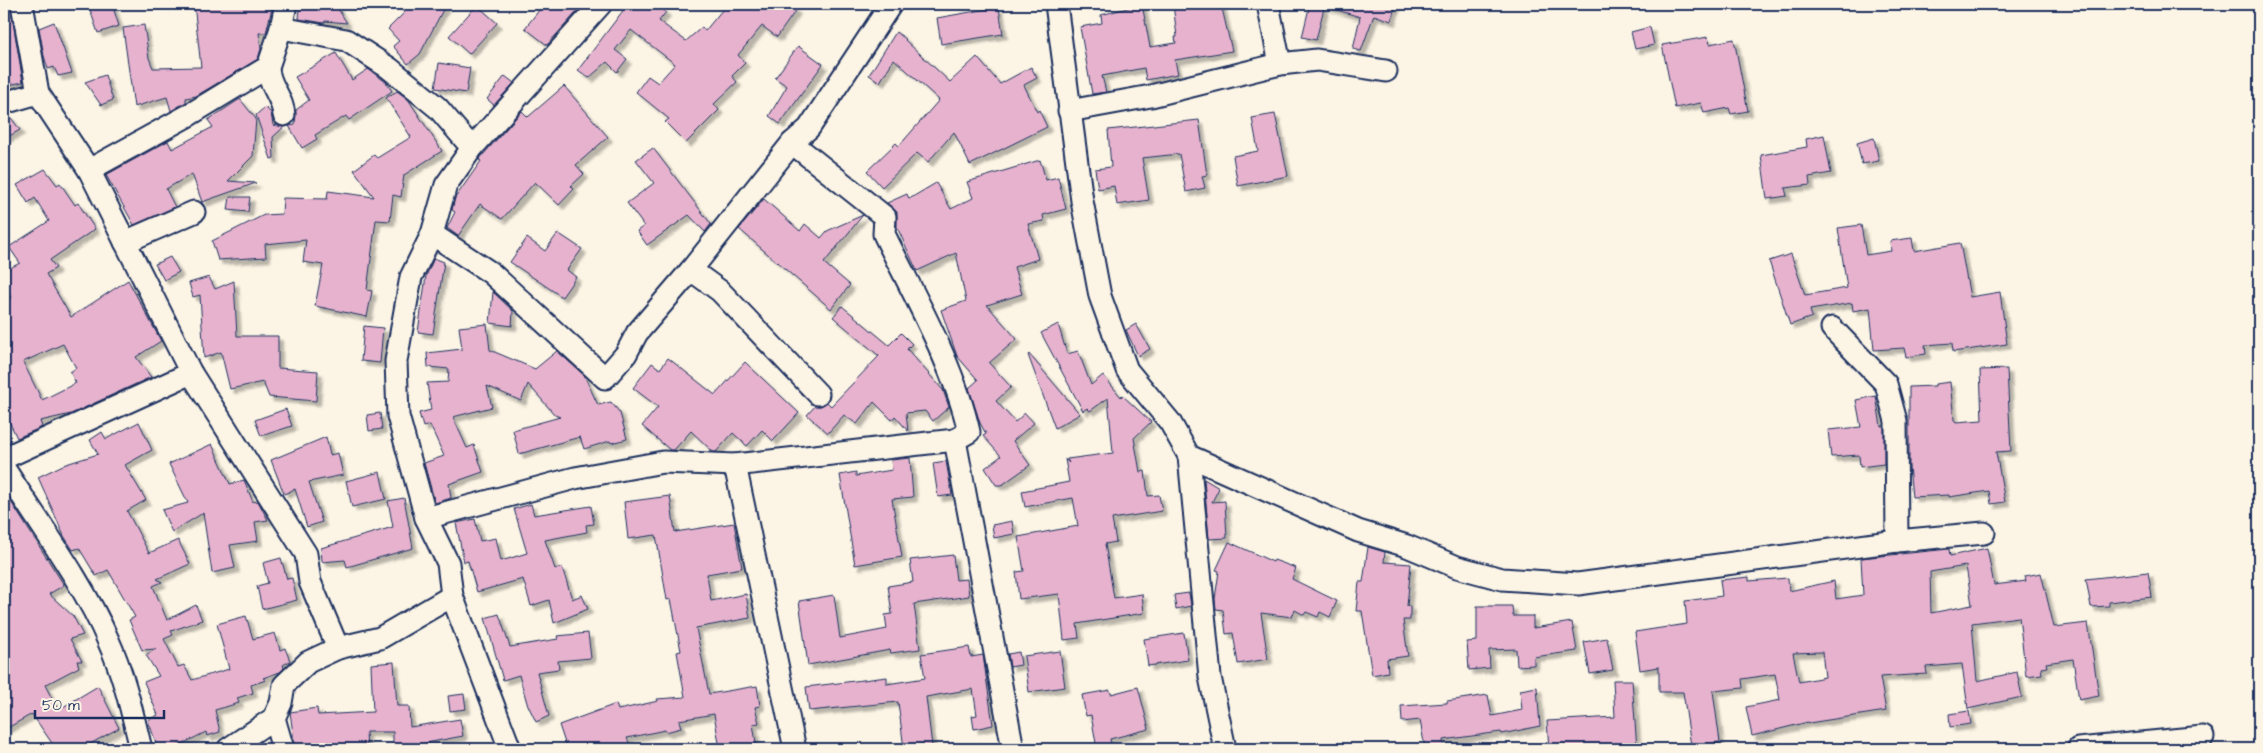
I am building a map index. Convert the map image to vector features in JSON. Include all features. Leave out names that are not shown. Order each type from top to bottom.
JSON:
[{"type":"street","points":[[22,4],[38,93],[89,170],[191,373],[306,554],[310,582],[338,648]]},
{"type":"street","points":[[284,114],[278,91],[269,82],[268,67],[281,28],[286,4]]},
{"type":"street","points":[[510,749],[452,596],[448,563],[426,518],[398,416],[396,361],[411,277],[432,234],[446,185],[472,148],[601,4]]},
{"type":"street","points":[[432,234],[491,273],[605,378],[626,354],[637,333],[691,270],[792,143],[809,128],[891,4]]},
{"type":"street","points":[[1056,4],[1083,210],[1100,296],[1126,370],[1170,422],[1188,456],[1210,677],[1225,749]]},
{"type":"street","points":[[1268,4],[1280,64]]},
{"type":"street","points":[[281,28],[346,40],[389,68],[438,108],[472,148]]},
{"type":"street","points":[[1069,111],[1151,96],[1280,64],[1317,60],[1386,71]]},
{"type":"street","points":[[89,170],[189,115],[268,67]]},
{"type":"street","points":[[4,103],[38,93]]},
{"type":"street","points":[[426,518],[575,478],[663,462],[735,465],[955,440],[969,432],[964,411],[929,326],[884,234],[885,217],[792,143]]},
{"type":"street","points":[[125,242],[194,212]]},
{"type":"street","points":[[691,270],[720,291],[818,394]]},
{"type":"street","points":[[1832,328],[1886,384],[1896,420],[1897,541]]},
{"type":"street","points":[[4,458],[191,373]]},
{"type":"street","points":[[955,440],[1013,749]]},
{"type":"street","points":[[1188,456],[1358,531],[1408,546],[1457,567],[1502,579],[1578,584],[1897,541],[1984,533]]},
{"type":"street","points":[[735,465],[795,749]]},
{"type":"street","points":[[4,468],[90,604],[108,640],[123,676],[141,749]]},
{"type":"street","points":[[228,749],[274,718],[281,703],[284,685],[308,662],[338,648],[380,638],[452,596]]},
{"type":"street","points":[[274,718],[283,749]]},
{"type":"street","points":[[2078,749],[2203,737]]},
{"type":"building","points":[[4,4],[10,4],[23,82],[4,86],[4,72],[9,70],[4,53]]},
{"type":"building","points":[[88,4],[112,4],[119,26],[98,33]]},
{"type":"building","points":[[194,4],[273,4],[266,33],[259,33],[261,49],[258,59],[196,96],[186,98],[186,102],[171,111],[167,97],[134,107],[123,28],[144,25],[149,58],[153,68],[201,67]]},
{"type":"building","points":[[300,4],[335,4],[347,23],[325,21],[324,23],[299,19]]},
{"type":"building","points":[[395,4],[446,4],[420,54],[408,64],[393,46],[399,41],[388,29],[405,12]]},
{"type":"building","points":[[544,4],[584,4],[547,45],[525,28]]},
{"type":"building","points":[[628,4],[655,4],[666,12],[659,21],[686,41],[702,27],[705,31],[727,4],[786,4],[796,10],[777,37],[762,26],[738,55],[745,63],[732,76],[737,82],[714,104],[719,110],[686,143],[665,122],[669,119],[636,92],[648,76],[658,83],[675,64],[631,30],[615,50],[627,59],[617,72],[607,62],[589,78],[578,70]]},
{"type":"building","points":[[1142,4],[1150,47],[1176,43],[1173,4],[1221,4],[1232,51],[1175,60],[1178,74],[1146,80],[1144,68],[1102,76],[1106,92],[1092,94],[1080,27],[1102,23],[1101,15]]},
{"type":"building","points":[[1310,4],[1325,4],[1316,40],[1302,37]]},
{"type":"building","points":[[1327,4],[1396,4],[1391,21],[1374,15],[1361,51],[1353,49],[1360,17],[1327,7]]},
{"type":"building","points":[[477,5],[497,23],[469,54],[449,36]]},
{"type":"building","points":[[999,8],[1003,34],[941,44],[937,18]]},
{"type":"building","points":[[54,22],[72,73],[58,76],[54,67],[48,69],[39,28]]},
{"type":"building","points":[[1650,27],[1654,45],[1635,49],[1631,32]]},
{"type":"building","points":[[896,32],[906,39],[950,82],[977,57],[1000,84],[1031,67],[1037,78],[1024,85],[1037,112],[1039,110],[1047,127],[970,165],[954,132],[928,162],[917,153],[882,187],[867,171],[896,143],[899,146],[939,100],[894,59],[880,82],[869,75]]},
{"type":"building","points":[[1708,37],[1710,44],[1734,39],[1748,111],[1731,114],[1729,108],[1704,113],[1701,103],[1675,108],[1662,45]]},
{"type":"building","points":[[798,46],[823,64],[780,124],[769,116],[787,86],[775,78]]},
{"type":"building","points":[[336,53],[352,80],[368,69],[386,82],[392,91],[349,120],[346,116],[315,135],[317,139],[302,148],[289,126],[295,125],[296,110],[309,100],[295,77]]},
{"type":"building","points":[[439,63],[470,68],[466,93],[435,88]]},
{"type":"building","points":[[105,75],[113,100],[101,105],[85,82]]},
{"type":"building","points":[[505,76],[514,83],[494,105],[487,99]]},
{"type":"building","points":[[564,86],[608,137],[576,165],[584,174],[571,186],[574,189],[559,205],[535,182],[502,219],[480,204],[458,236],[447,228],[455,212],[452,210],[455,198],[481,161],[479,160],[482,156],[522,111],[528,117]]},
{"type":"building","points":[[397,91],[408,99],[442,151],[404,175],[401,197],[393,195],[390,221],[376,220],[367,290],[372,291],[367,317],[315,306],[323,265],[303,262],[306,240],[265,244],[266,257],[218,260],[212,241],[264,215],[282,214],[283,198],[327,199],[328,191],[374,197],[354,170],[374,155],[377,158],[411,137],[386,98]]},
{"type":"building","points":[[240,99],[256,119],[253,156],[228,181],[256,183],[202,202],[192,174],[166,189],[175,207],[134,225],[106,175],[168,141],[172,149],[213,127],[208,120]]},
{"type":"building","points":[[265,107],[271,113],[273,125],[284,127],[273,137],[274,158],[271,159],[256,115]]},
{"type":"building","points":[[1275,114],[1288,176],[1238,186],[1233,156],[1258,151],[1252,118]]},
{"type":"building","points":[[4,115],[9,115],[20,130],[4,139]]},
{"type":"building","points":[[1199,120],[1207,175],[1202,176],[1205,188],[1186,192],[1179,154],[1142,158],[1149,200],[1117,205],[1114,186],[1098,189],[1095,169],[1111,167],[1108,130]]},
{"type":"building","points":[[1824,135],[1831,173],[1809,177],[1810,185],[1785,188],[1787,196],[1767,199],[1761,155],[1807,147],[1806,139]]},
{"type":"building","points":[[1874,138],[1879,161],[1862,164],[1857,143]]},
{"type":"building","points":[[653,148],[711,224],[705,232],[689,215],[647,245],[637,231],[644,226],[627,203],[654,183],[636,160]]},
{"type":"building","points":[[1040,160],[1046,180],[1058,177],[1066,209],[1043,215],[1044,221],[1028,224],[1038,259],[1014,267],[1022,294],[987,305],[1017,339],[989,363],[1011,387],[996,401],[1015,422],[1025,413],[1034,423],[1013,441],[1030,465],[1002,485],[996,485],[985,468],[1001,456],[983,436],[986,434],[980,423],[969,388],[978,380],[957,356],[941,310],[966,301],[956,253],[917,271],[897,227],[897,212],[887,203],[907,194],[909,199],[936,183],[951,209],[973,198],[967,182]]},
{"type":"building","points":[[45,169],[57,185],[60,183],[75,205],[78,203],[95,229],[50,260],[56,268],[46,274],[71,317],[128,280],[161,341],[136,357],[151,377],[71,414],[40,421],[42,427],[17,438],[4,411],[4,301],[11,298],[4,283],[4,271],[20,263],[9,247],[49,221],[35,198],[28,203],[17,185]],"holes":[[[63,344],[76,368],[70,372],[76,383],[42,400],[23,362]]]},
{"type":"building","points":[[230,197],[250,197],[248,212],[228,210]]},
{"type":"building","points":[[764,199],[800,231],[805,224],[821,238],[827,231],[863,215],[824,263],[850,285],[831,309],[739,229]]},
{"type":"building","points":[[1861,225],[1866,255],[1891,251],[1890,241],[1912,238],[1914,251],[1960,243],[1970,297],[2000,292],[2007,344],[1953,352],[1952,343],[1925,345],[1926,354],[1906,357],[1904,348],[1874,350],[1870,308],[1853,311],[1852,303],[1810,310],[1812,317],[1790,325],[1769,261],[1791,254],[1805,295],[1847,288],[1838,228]]},
{"type":"building","points":[[558,233],[582,249],[567,270],[576,277],[562,297],[510,262],[527,238],[545,251]]},
{"type":"building","points":[[170,257],[179,272],[164,280],[155,264]]},
{"type":"building","points":[[434,258],[444,262],[433,334],[418,332],[426,276]]},
{"type":"building","points":[[209,277],[215,289],[234,281],[237,336],[278,336],[278,368],[318,371],[316,401],[269,397],[263,382],[230,389],[221,352],[204,358],[200,295],[193,297],[189,283]]},
{"type":"building","points":[[493,292],[513,311],[512,326],[490,323]]},
{"type":"building","points":[[842,306],[889,345],[901,333],[912,344],[907,349],[943,390],[949,407],[933,421],[925,411],[906,413],[908,431],[895,416],[892,420],[874,402],[857,424],[844,415],[828,433],[807,415],[815,406],[821,406],[827,402],[831,406],[879,356],[833,317]]},
{"type":"building","points":[[487,324],[490,350],[535,369],[557,351],[584,375],[598,405],[611,402],[620,413],[627,439],[611,443],[610,441],[584,449],[580,437],[519,454],[513,430],[560,417],[555,415],[528,384],[521,401],[487,386],[492,407],[453,417],[467,448],[474,445],[483,472],[449,484],[451,498],[435,503],[424,463],[444,456],[430,425],[423,427],[419,413],[431,410],[427,383],[448,382],[449,369],[428,367],[427,353],[462,349],[459,327]]},
{"type":"building","points":[[1058,324],[1067,354],[1078,351],[1091,385],[1103,375],[1121,397],[1122,395],[1151,422],[1134,438],[1140,472],[1145,471],[1148,496],[1159,495],[1162,511],[1112,519],[1116,542],[1105,544],[1114,598],[1142,594],[1144,613],[1077,624],[1079,638],[1064,640],[1059,594],[1019,599],[1016,572],[1024,571],[1018,537],[1078,526],[1073,498],[1025,507],[1022,491],[1069,482],[1065,459],[1069,463],[1067,459],[1113,453],[1108,398],[1090,411],[1087,408],[1083,411],[1041,333]]},
{"type":"building","points":[[1136,324],[1150,349],[1138,356],[1126,330]]},
{"type":"building","points":[[364,326],[383,328],[380,363],[361,361]]},
{"type":"building","points":[[1029,354],[1080,414],[1055,428]]},
{"type":"building","points":[[668,358],[715,395],[745,362],[799,413],[773,441],[762,430],[747,446],[733,433],[716,452],[713,452],[691,431],[674,450],[670,450],[642,426],[658,407],[633,388],[652,363],[660,369]]},
{"type":"building","points":[[2007,369],[2011,451],[1996,452],[2005,502],[1991,504],[1989,491],[1949,497],[1949,495],[1912,497],[1909,466],[1909,387],[1935,386],[1935,384],[1950,382],[1954,420],[1956,422],[1982,420],[1980,370]]},
{"type":"building","points":[[1876,396],[1881,426],[1884,426],[1884,464],[1860,467],[1859,455],[1831,457],[1828,430],[1861,427],[1856,400]]},
{"type":"building","points":[[286,409],[292,426],[261,436],[255,420]]},
{"type":"building","points":[[380,413],[382,429],[369,431],[367,415]]},
{"type":"building","points":[[139,422],[152,450],[125,465],[146,500],[127,511],[149,553],[178,540],[190,564],[157,579],[162,582],[153,586],[167,620],[196,605],[202,620],[171,631],[173,635],[164,639],[178,667],[184,665],[192,680],[229,669],[217,624],[246,616],[253,639],[275,633],[280,650],[285,648],[290,661],[283,665],[284,668],[280,672],[263,678],[266,680],[251,685],[253,693],[237,698],[239,703],[215,710],[220,732],[207,736],[206,732],[172,749],[167,749],[165,746],[158,749],[148,720],[158,715],[144,682],[159,676],[146,655],[156,649],[142,650],[129,620],[135,617],[108,570],[96,576],[79,548],[73,550],[64,536],[38,477],[63,465],[98,454],[90,440],[102,432],[106,439]]},
{"type":"building","points":[[326,437],[330,455],[338,453],[343,475],[309,482],[322,522],[307,527],[295,489],[284,494],[271,460]]},
{"type":"building","points":[[212,444],[230,484],[244,480],[253,502],[258,501],[268,520],[255,522],[258,541],[230,545],[235,568],[212,573],[203,513],[172,532],[162,510],[188,503],[169,464]]},
{"type":"building","points":[[910,458],[913,497],[892,499],[902,557],[855,565],[840,475],[856,472],[856,476],[892,470],[891,460]]},
{"type":"building","points":[[946,461],[952,495],[938,497],[933,463]]},
{"type":"building","points":[[380,472],[386,499],[352,507],[346,481]]},
{"type":"building","points":[[1204,479],[1219,488],[1212,502],[1225,501],[1227,538],[1209,539]]},
{"type":"building","points":[[4,491],[64,585],[49,594],[73,616],[83,635],[70,639],[82,661],[77,661],[79,667],[45,685],[58,710],[98,686],[119,728],[81,749],[56,749],[32,714],[4,730],[4,527],[12,522],[4,506]]},
{"type":"building","points":[[670,496],[675,532],[734,523],[742,568],[707,574],[711,601],[746,594],[750,618],[696,628],[709,694],[757,686],[760,706],[755,707],[759,723],[753,724],[757,749],[720,749],[714,714],[679,720],[681,728],[627,738],[632,749],[567,749],[559,725],[616,704],[618,710],[658,701],[657,699],[685,697],[677,652],[681,651],[671,599],[667,600],[656,535],[628,539],[624,502]]},
{"type":"building","points":[[404,498],[413,548],[347,567],[345,560],[322,562],[321,548],[393,527],[388,501]]},
{"type":"building","points":[[531,504],[534,515],[591,506],[594,524],[586,525],[587,532],[545,540],[555,569],[562,567],[572,599],[582,595],[588,609],[554,623],[549,600],[531,606],[523,579],[477,592],[468,561],[464,562],[456,523],[475,519],[480,541],[496,538],[501,561],[527,553],[514,509]]},
{"type":"building","points":[[1012,521],[1014,534],[994,538],[992,525]]},
{"type":"building","points":[[1229,542],[1273,562],[1274,560],[1296,568],[1292,579],[1337,601],[1330,617],[1320,612],[1318,617],[1306,612],[1304,615],[1295,610],[1292,617],[1261,613],[1268,659],[1238,664],[1233,633],[1226,634],[1223,610],[1216,609],[1215,599],[1219,571],[1216,570]]},
{"type":"building","points":[[1368,547],[1385,552],[1384,562],[1411,564],[1407,606],[1410,606],[1410,620],[1403,620],[1408,656],[1387,659],[1388,672],[1372,675],[1362,611],[1356,611],[1359,582],[1363,582]]},
{"type":"building","points":[[1987,548],[1994,585],[2026,581],[2025,576],[2041,573],[2054,627],[2088,623],[2099,696],[2079,700],[2073,659],[2046,663],[2047,667],[2041,668],[2042,674],[2026,676],[2019,617],[1972,623],[1977,681],[2017,672],[2022,697],[1968,709],[1962,664],[1926,667],[1927,674],[1880,677],[1886,711],[1808,722],[1752,736],[1746,707],[1780,700],[1775,674],[1742,679],[1743,688],[1713,691],[1720,742],[1691,746],[1683,692],[1659,692],[1659,667],[1640,670],[1635,632],[1687,624],[1685,601],[1722,596],[1720,580],[1749,577],[1749,581],[1788,578],[1789,591],[1834,581],[1836,599],[1863,595],[1861,558],[1949,549],[1950,556]],"holes":[[[1966,566],[1972,605],[1931,613],[1930,572]],[[1822,652],[1825,677],[1799,682],[1793,653]]]},
{"type":"building","points":[[953,555],[956,580],[967,579],[969,596],[914,604],[920,649],[891,653],[890,650],[808,665],[799,601],[834,595],[840,638],[887,629],[885,615],[892,614],[888,586],[913,582],[910,560]]},
{"type":"building","points":[[281,558],[287,579],[292,578],[297,600],[262,609],[257,586],[268,583],[263,563]]},
{"type":"building","points":[[2148,572],[2152,597],[2109,602],[2109,606],[2091,607],[2086,579]]},
{"type":"building","points":[[1189,593],[1191,606],[1176,609],[1174,595]]},
{"type":"building","points":[[1477,606],[1512,606],[1513,616],[1533,616],[1533,628],[1572,622],[1577,651],[1534,657],[1534,665],[1517,666],[1516,649],[1489,650],[1490,668],[1469,670],[1467,642],[1477,641]]},
{"type":"building","points":[[499,614],[510,647],[558,639],[557,636],[588,633],[591,658],[558,661],[559,669],[537,672],[549,716],[536,722],[527,703],[519,675],[503,680],[485,618]]},
{"type":"building","points":[[1184,633],[1188,660],[1148,666],[1144,639]]},
{"type":"building","points":[[1607,638],[1613,670],[1590,674],[1584,642]]},
{"type":"building","points":[[969,647],[971,657],[983,655],[993,725],[974,729],[972,716],[977,715],[973,689],[926,697],[932,746],[904,749],[898,702],[809,711],[806,687],[887,677],[887,684],[925,678],[921,654]]},
{"type":"building","points":[[1060,651],[1065,687],[1029,692],[1024,656]]},
{"type":"building","points":[[1019,652],[1021,665],[1010,667],[1008,654]]},
{"type":"building","points":[[394,662],[397,706],[409,706],[410,727],[460,719],[463,736],[421,744],[421,746],[393,747],[393,732],[366,732],[367,749],[295,749],[290,712],[317,708],[318,715],[373,712],[371,664]]},
{"type":"building","points":[[1613,680],[1632,680],[1637,749],[1549,749],[1547,721],[1615,717]]},
{"type":"building","points":[[1138,687],[1149,729],[1110,739],[1112,749],[1097,749],[1091,715],[1086,716],[1082,695],[1110,690],[1111,694]]},
{"type":"building","points":[[1537,687],[1540,726],[1502,734],[1501,732],[1443,740],[1444,749],[1425,749],[1420,720],[1402,722],[1401,706],[1447,703],[1447,701],[1488,695],[1492,716],[1522,710],[1520,690]]},
{"type":"building","points":[[464,694],[466,709],[450,711],[448,696]]},
{"type":"building","points":[[1969,711],[1971,724],[1950,727],[1949,714]]}]
